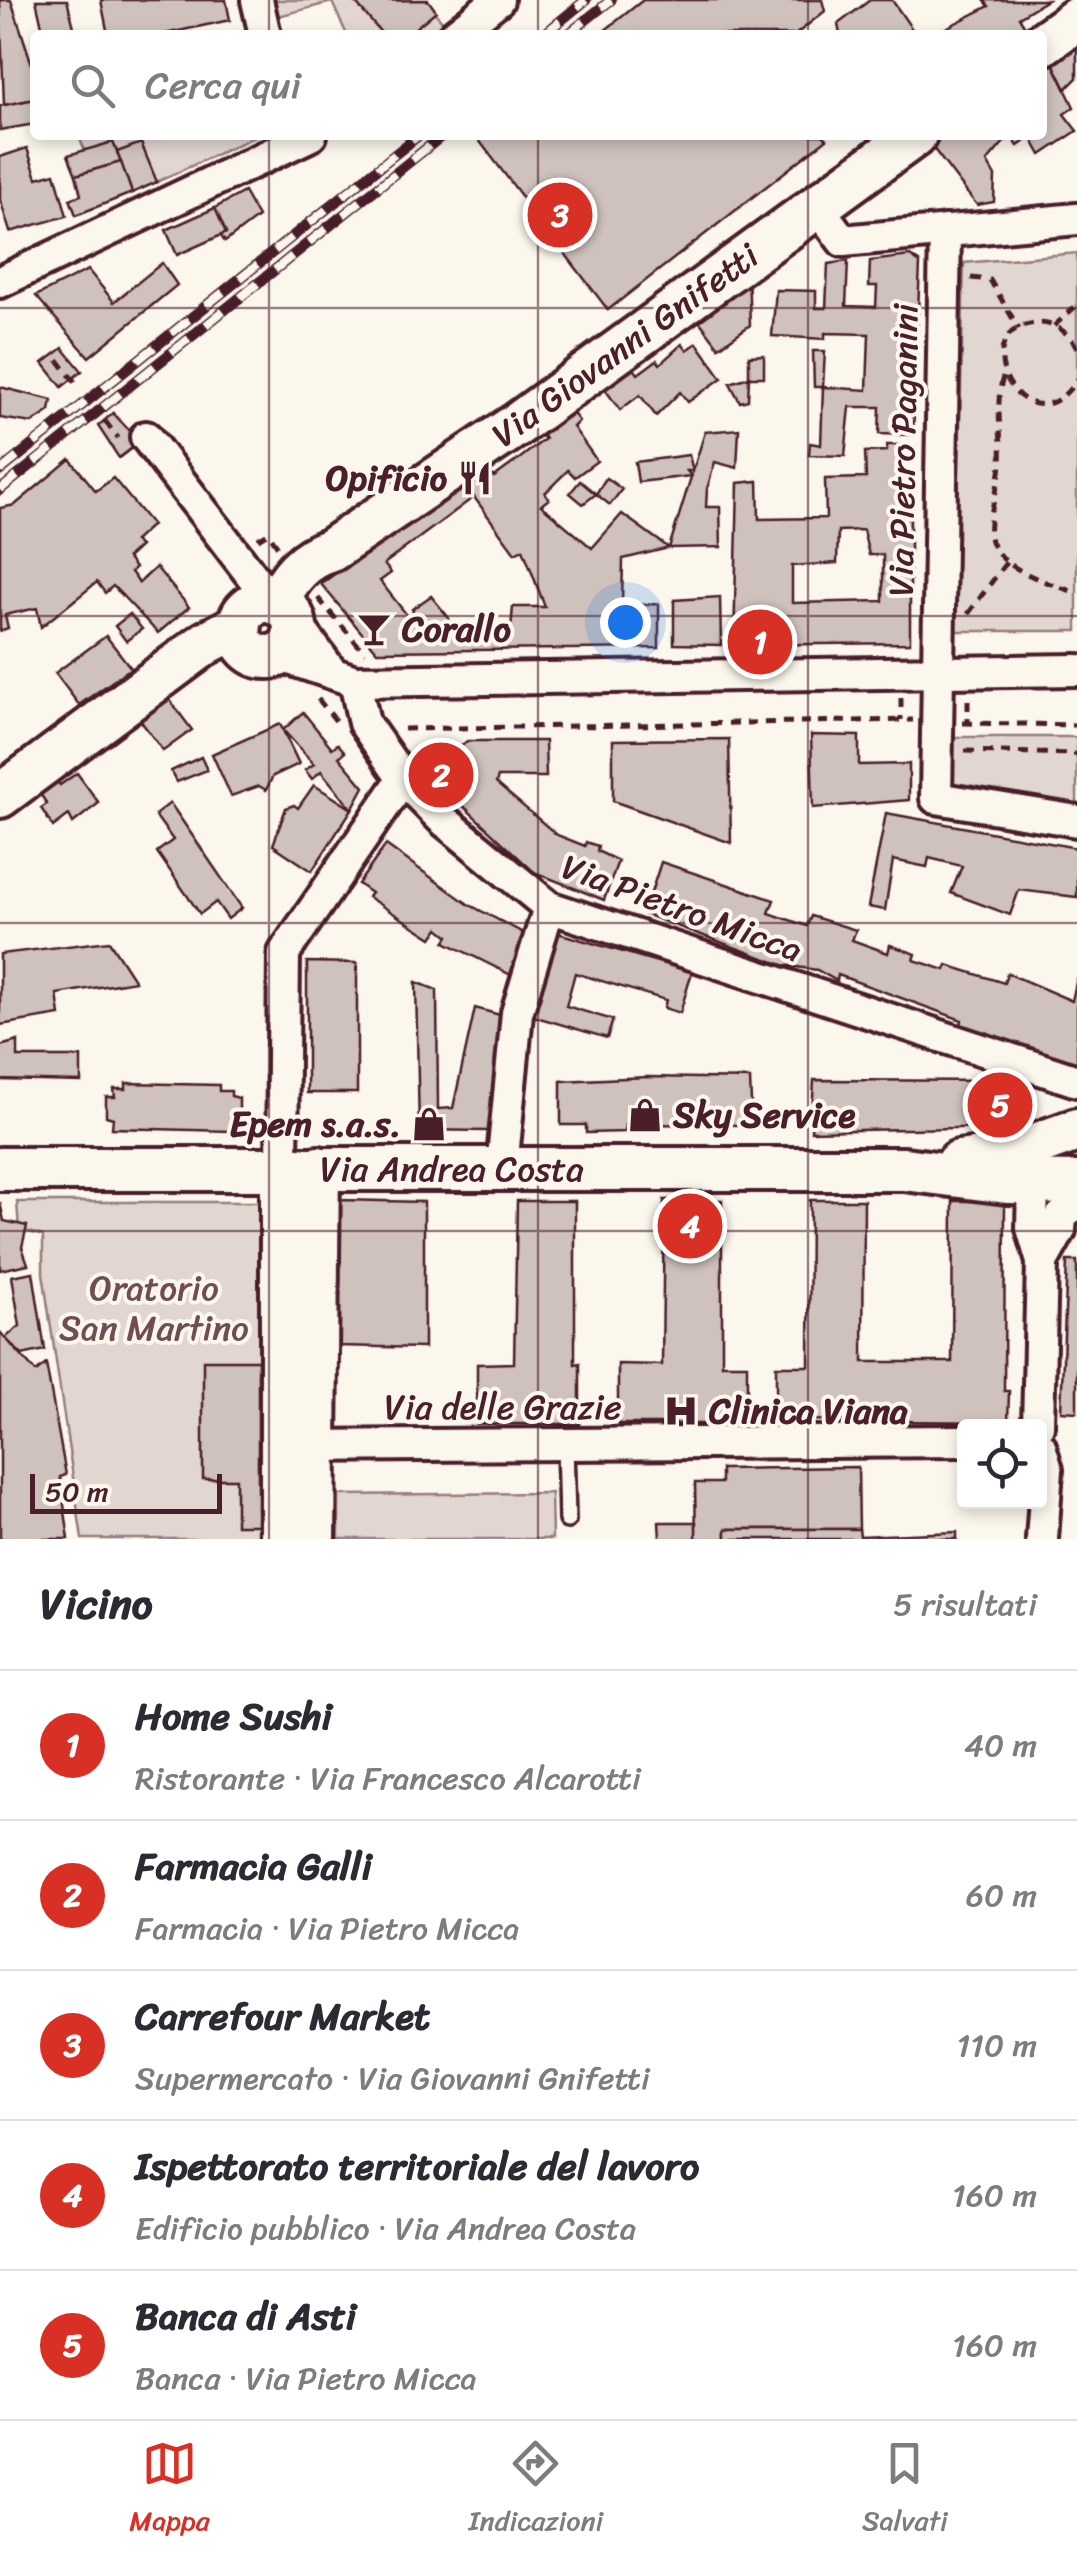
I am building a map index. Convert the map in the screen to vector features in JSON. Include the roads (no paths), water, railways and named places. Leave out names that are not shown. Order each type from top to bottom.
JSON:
[{"type":"street","points":[[257,0],[264,30]]},
{"type":"street","points":[[460,30],[498,0]]},
{"type":"street","points":[[1047,40],[1077,19]]},
{"type":"street","points":[[0,282],[293,140]]},
{"type":"street","name":"Via Giovanni Gnifetti","points":[[0,796],[206,643],[293,634],[518,424],[908,140]]},
{"type":"street","points":[[817,206],[843,241],[1077,219]]},
{"type":"street","name":"Via Pietro Paganini","points":[[945,232],[935,670],[936,798],[1077,821]]},
{"type":"street","name":"Via Pietro Micca","points":[[134,441],[234,542],[293,634],[357,708],[403,779],[442,819],[549,907],[1077,1081]]},
{"type":"street","points":[[293,634],[935,670],[1077,670]]},
{"type":"street","points":[[282,1539],[298,1446],[300,1168],[284,953],[403,779]]},
{"type":"street","points":[[502,1168],[517,1012],[549,907]]},
{"type":"street","name":"Via Andrea Costa","points":[[904,1169],[1068,1144]]},
{"type":"street","name":"Via Andrea Costa","points":[[1032,1182],[1068,1144]]},
{"type":"street","name":"Via Andrea Costa","points":[[0,1168],[904,1169],[1077,1183]]},
{"type":"street","points":[[1032,1182],[1032,1228],[1042,1262],[1038,1419]]},
{"type":"street","points":[[1042,1262],[1060,1230],[1061,1216],[1077,1202]]},
{"type":"street","name":"Via delle Grazie","points":[[298,1446],[957,1440]]},
{"type":"street","points":[[298,1446],[314,1539]]},
{"type":"street","points":[[1042,1539],[1054,1464]]},
{"type":"lane","points":[[565,1444],[567,1520]]},
{"type":"railway","points":[[549,30],[586,0]]},
{"type":"railway","points":[[573,30],[611,0]]},
{"type":"railway","points":[[0,471],[413,140]]},
{"type":"railway","points":[[0,490],[437,140]]},
{"type":"place","name":"Carrefour Market","points":[[560,215]]},
{"type":"place","name":"Opificio","points":[[475,478]]},
{"type":"place","name":"Corallo","points":[[374,629]]},
{"type":"place","name":"Home Sushi","points":[[760,642]]},
{"type":"place","name":"Farmacia Galli","points":[[441,775]]},
{"type":"place","name":"Banca di Asti","points":[[1000,1105]]},
{"type":"place","name":"Sky Service","points":[[645,1115]]},
{"type":"place","name":"Epem s.a.s.","points":[[429,1124]]},
{"type":"place","name":"Ispettorato territoriale del lavoro","points":[[690,1226]]},
{"type":"place","name":"Clinica Viana","points":[[681,1411]]},
{"type":"park label","name":"Oratorio San Martino","points":[[154,1308]]}]
